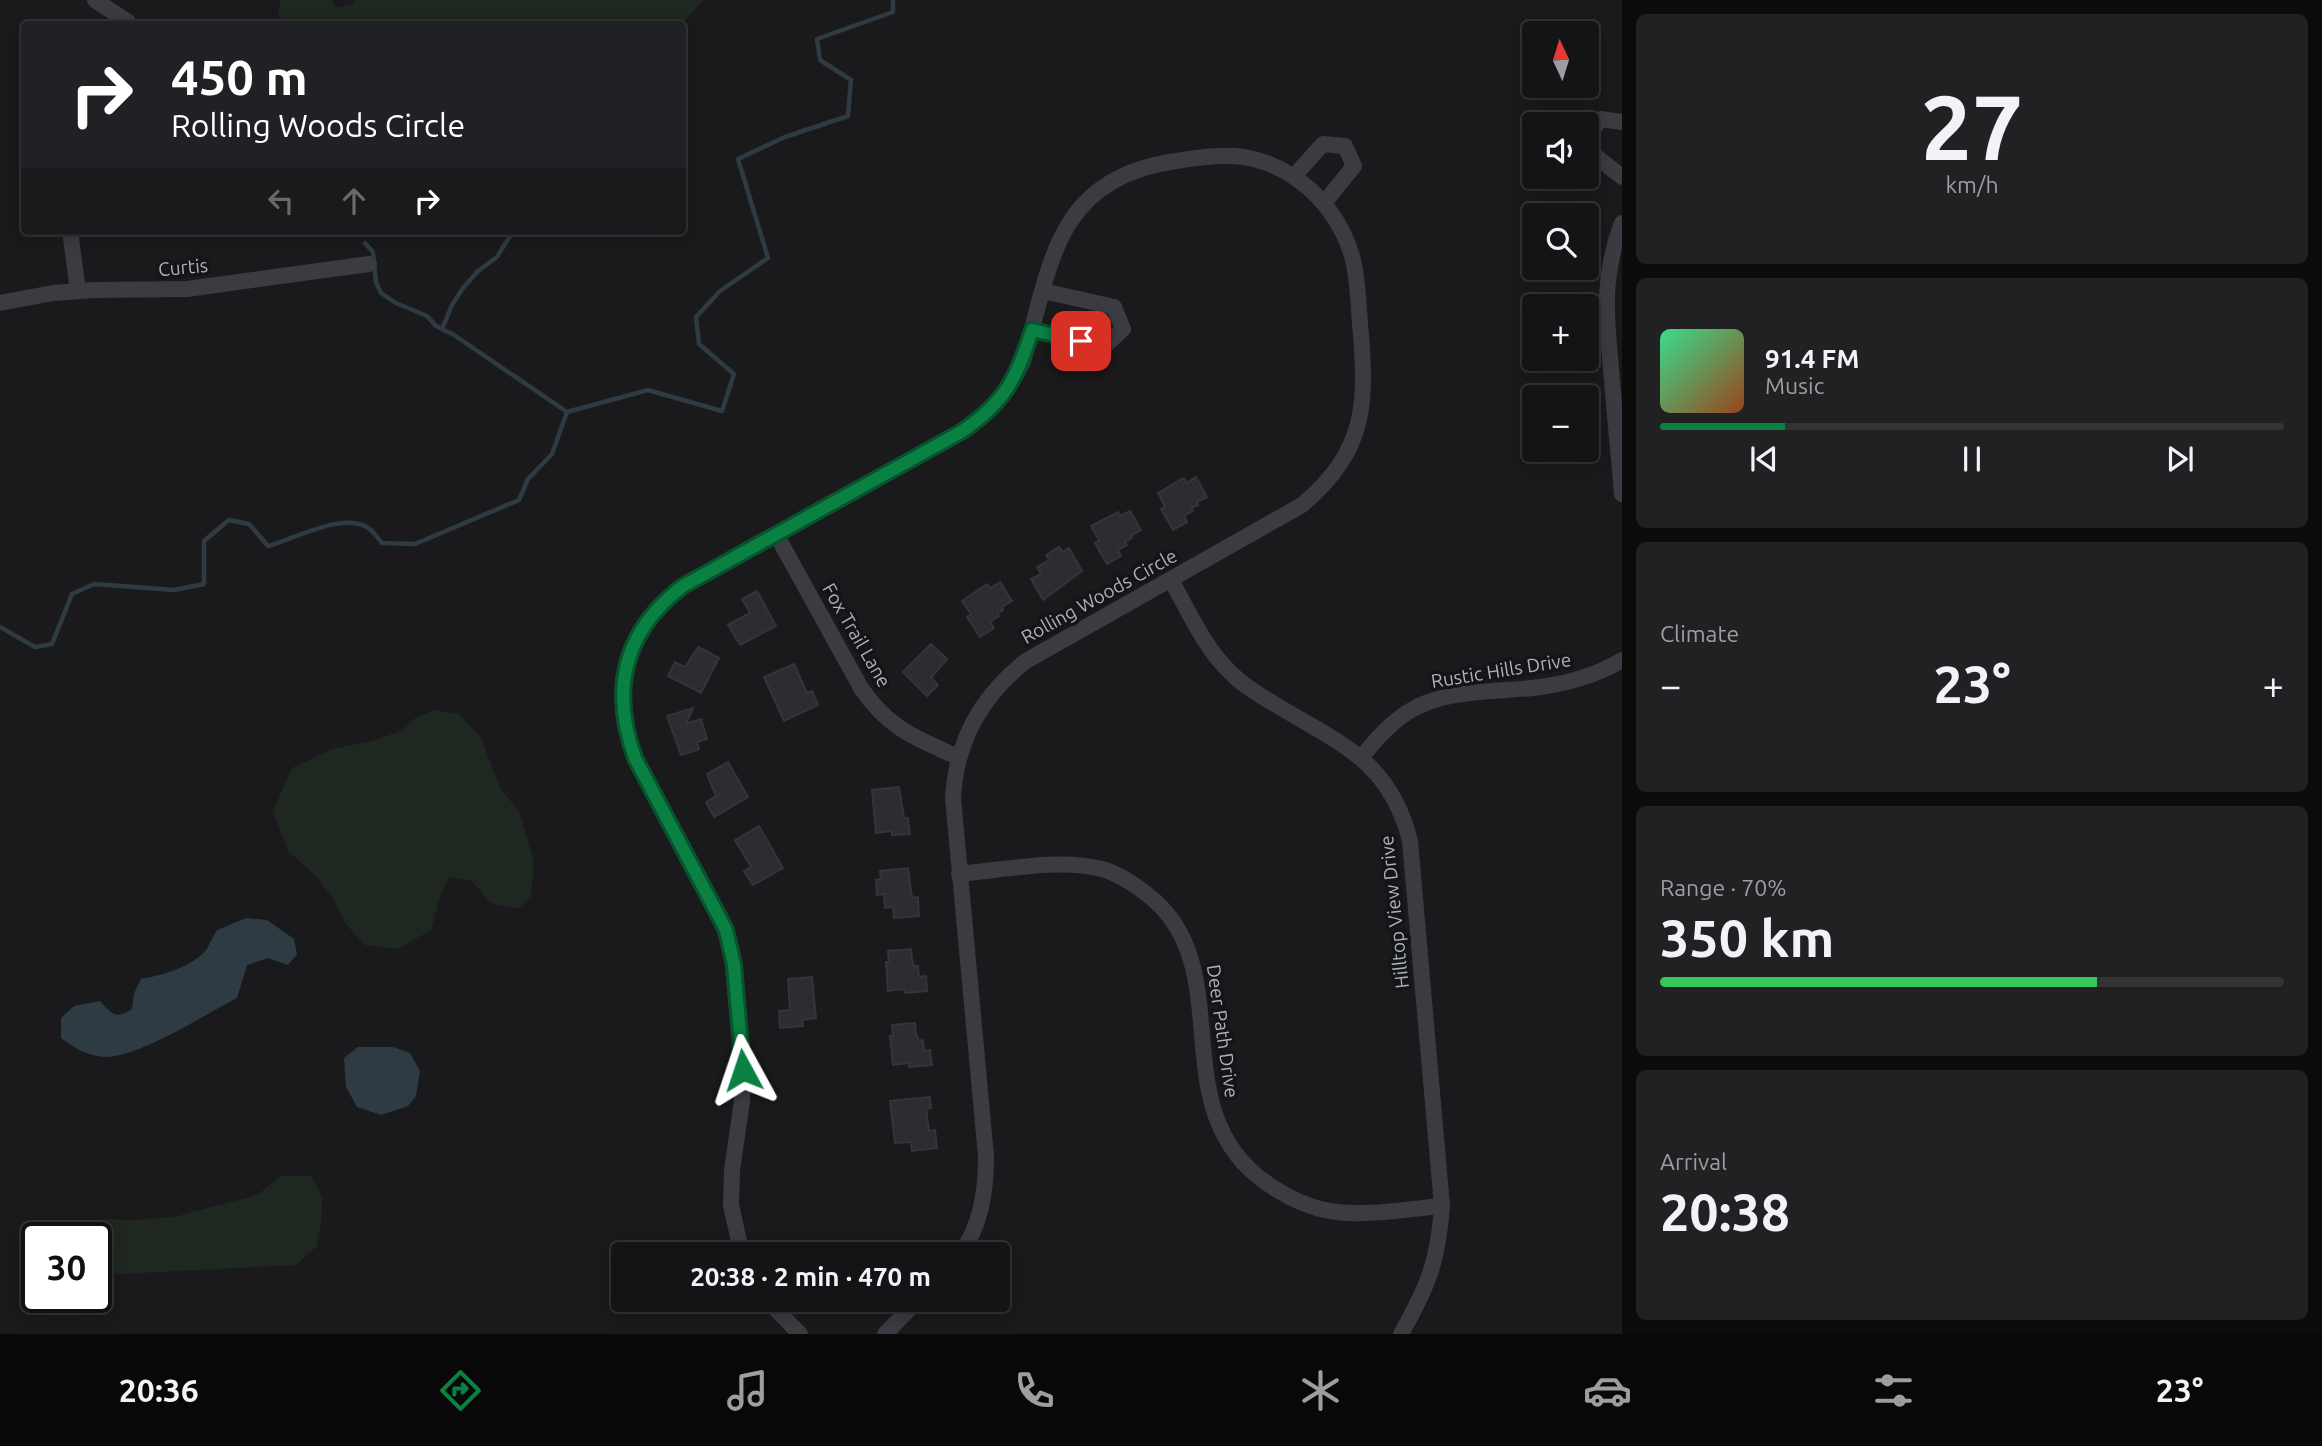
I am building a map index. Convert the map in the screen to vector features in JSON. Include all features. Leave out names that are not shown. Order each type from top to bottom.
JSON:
[{"type":"street","points":[[95,0],[126,21]]},
{"type":"street","points":[[1599,122],[1601,119],[1622,122]]},
{"type":"street","points":[[1294,176],[1323,144],[1345,146],[1354,166],[1324,203]]},
{"type":"street","name":"Rolling Woods Circle","points":[[738,1242],[731,1205],[732,1170],[742,1101],[743,1070],[731,948],[720,916],[635,758],[627,735],[622,711],[622,687],[628,658],[638,636],[654,612],[683,586],[982,418],[1014,380],[1023,362],[1057,246],[1070,221],[1092,196],[1125,174],[1158,163],[1226,156],[1264,162],[1294,176],[1324,203],[1346,239],[1356,277],[1364,385],[1362,411],[1353,441],[1333,475],[1302,505],[1041,652],[1013,671],[993,691],[965,736],[958,757],[953,798],[986,1169],[982,1210],[968,1242]]},
{"type":"street","points":[[1599,159],[1622,177]]},
{"type":"street","points":[[1622,223],[1614,244],[1608,274],[1606,310],[1622,494]]},
{"type":"street","points":[[70,235],[78,291]]},
{"type":"street","name":"Curtis","points":[[0,303],[78,291],[187,289],[369,264]]},
{"type":"street","points":[[1032,330],[1105,346],[1124,329],[1114,307],[1044,291]]},
{"type":"street","name":"Fox Trail Lane","points":[[776,534],[874,707],[906,733],[958,757]]},
{"type":"street","name":"Hilltop View Drive","points":[[1171,580],[1210,649],[1233,676],[1362,757],[1380,775],[1394,795],[1404,817],[1410,841],[1442,1206],[1434,1267],[1401,1334]]},
{"type":"street","name":"Rustic Hills Drive","points":[[1362,757],[1390,725],[1425,703],[1452,696],[1558,684],[1594,674],[1622,660]]},
{"type":"street","name":"Deer Path Drive","points":[[959,874],[1076,865],[1106,870],[1133,884],[1166,913],[1188,950],[1197,984],[1204,1074],[1209,1100],[1223,1134],[1246,1165],[1282,1194],[1303,1204],[1328,1211],[1359,1213],[1442,1206]]},
{"type":"street","points":[[779,1312],[800,1334]]},
{"type":"street","points":[[885,1334],[906,1312]]},
{"type":"shaded area","points":[[281,0],[331,0],[337,8],[353,4],[354,0],[704,0],[685,21],[280,21],[278,13]]},
{"type":"shaded area","points":[[434,710],[459,714],[481,738],[500,788],[519,811],[534,862],[531,896],[518,909],[491,903],[472,881],[449,877],[438,902],[431,930],[398,949],[365,945],[345,923],[335,902],[316,876],[288,851],[273,811],[292,768],[332,749],[372,741],[401,731],[414,719]]},
{"type":"shaded area","points":[[246,918],[267,920],[294,939],[297,954],[288,965],[268,958],[247,965],[237,998],[172,1034],[136,1050],[105,1057],[92,1055],[61,1038],[61,1018],[74,1006],[100,1001],[118,1015],[132,1009],[134,993],[141,979],[167,973],[193,961],[206,950],[217,930]]},
{"type":"shaded area","points":[[358,1047],[393,1047],[410,1053],[420,1071],[416,1096],[408,1106],[381,1115],[357,1107],[346,1087],[344,1058]]},
{"type":"shaded area","points":[[281,1176],[311,1176],[322,1197],[321,1223],[316,1247],[296,1265],[112,1274],[112,1222],[100,1222],[104,1219],[174,1217],[257,1195]]},
{"type":"building","points":[[1196,477],[1207,497],[1197,502],[1198,505],[1191,508],[1193,511],[1184,516],[1187,522],[1173,530],[1161,509],[1165,507],[1158,493],[1184,478],[1186,483]]},
{"type":"building","points":[[1130,511],[1141,530],[1130,536],[1132,538],[1125,542],[1127,545],[1118,550],[1121,556],[1107,564],[1095,543],[1099,540],[1091,526],[1118,512],[1120,516]]},
{"type":"building","points":[[1059,547],[1062,552],[1069,548],[1082,571],[1043,600],[1031,579],[1041,574],[1037,567],[1049,560],[1046,555]]},
{"type":"building","points":[[1000,582],[1012,601],[1002,607],[1003,610],[997,613],[999,616],[990,622],[994,628],[980,637],[967,617],[971,614],[962,601],[987,584],[990,588]]},
{"type":"building","points":[[757,591],[776,626],[740,645],[728,625],[750,613],[742,599]]},
{"type":"building","points":[[931,644],[947,659],[931,678],[938,685],[927,696],[903,672]]},
{"type":"building","points":[[698,647],[719,658],[701,693],[668,676],[675,662],[685,667]]},
{"type":"building","points":[[794,664],[807,693],[812,691],[818,705],[784,721],[764,677]]},
{"type":"building","points":[[693,708],[686,724],[701,719],[707,739],[697,742],[699,749],[681,755],[667,716]]},
{"type":"building","points":[[728,762],[748,797],[714,817],[706,802],[716,796],[707,774]]},
{"type":"building","points":[[899,787],[904,818],[908,818],[910,834],[892,835],[892,831],[876,833],[872,790]]},
{"type":"building","points":[[759,826],[783,868],[753,885],[744,871],[751,867],[735,840]]},
{"type":"building","points":[[908,868],[912,898],[918,897],[919,916],[894,918],[893,907],[885,908],[884,894],[877,895],[876,880],[881,879],[880,871]]},
{"type":"building","points":[[911,949],[919,977],[926,976],[927,991],[888,991],[888,951]]},
{"type":"building","points":[[812,977],[816,1018],[802,1020],[803,1026],[780,1028],[779,1011],[790,1010],[788,979]]},
{"type":"building","points":[[915,1023],[919,1041],[923,1040],[924,1051],[930,1050],[932,1065],[893,1065],[890,1036],[893,1036],[892,1025]]},
{"type":"building","points":[[930,1097],[931,1108],[926,1109],[929,1131],[935,1130],[937,1148],[912,1151],[911,1142],[895,1143],[890,1101]]},
{"type":"waterway","points":[[567,412],[648,390],[722,411],[734,374],[699,344],[696,317],[720,291],[768,258],[738,159],[785,137],[848,116],[851,80],[820,60],[817,39],[893,12],[893,0]]},
{"type":"waterway","points":[[442,329],[463,288],[478,271],[497,257],[511,235]]},
{"type":"waterway","points":[[365,243],[373,252],[376,282],[381,293],[396,303],[427,316],[436,326],[454,335],[567,412]]},
{"type":"waterway","points":[[0,627],[35,647],[52,644],[72,594],[94,584],[174,590],[204,584],[204,541],[229,520],[249,524],[268,546],[321,527],[349,523],[361,524],[371,530],[382,543],[415,544],[519,500],[528,479],[552,454],[567,412]]},
{"type":"route","points":[[743,1070],[734,965],[726,930],[635,758],[627,735],[622,711],[622,687],[628,658],[638,636],[654,612],[683,586],[982,418],[1014,380],[1023,362],[1032,330],[1081,341]]}]
